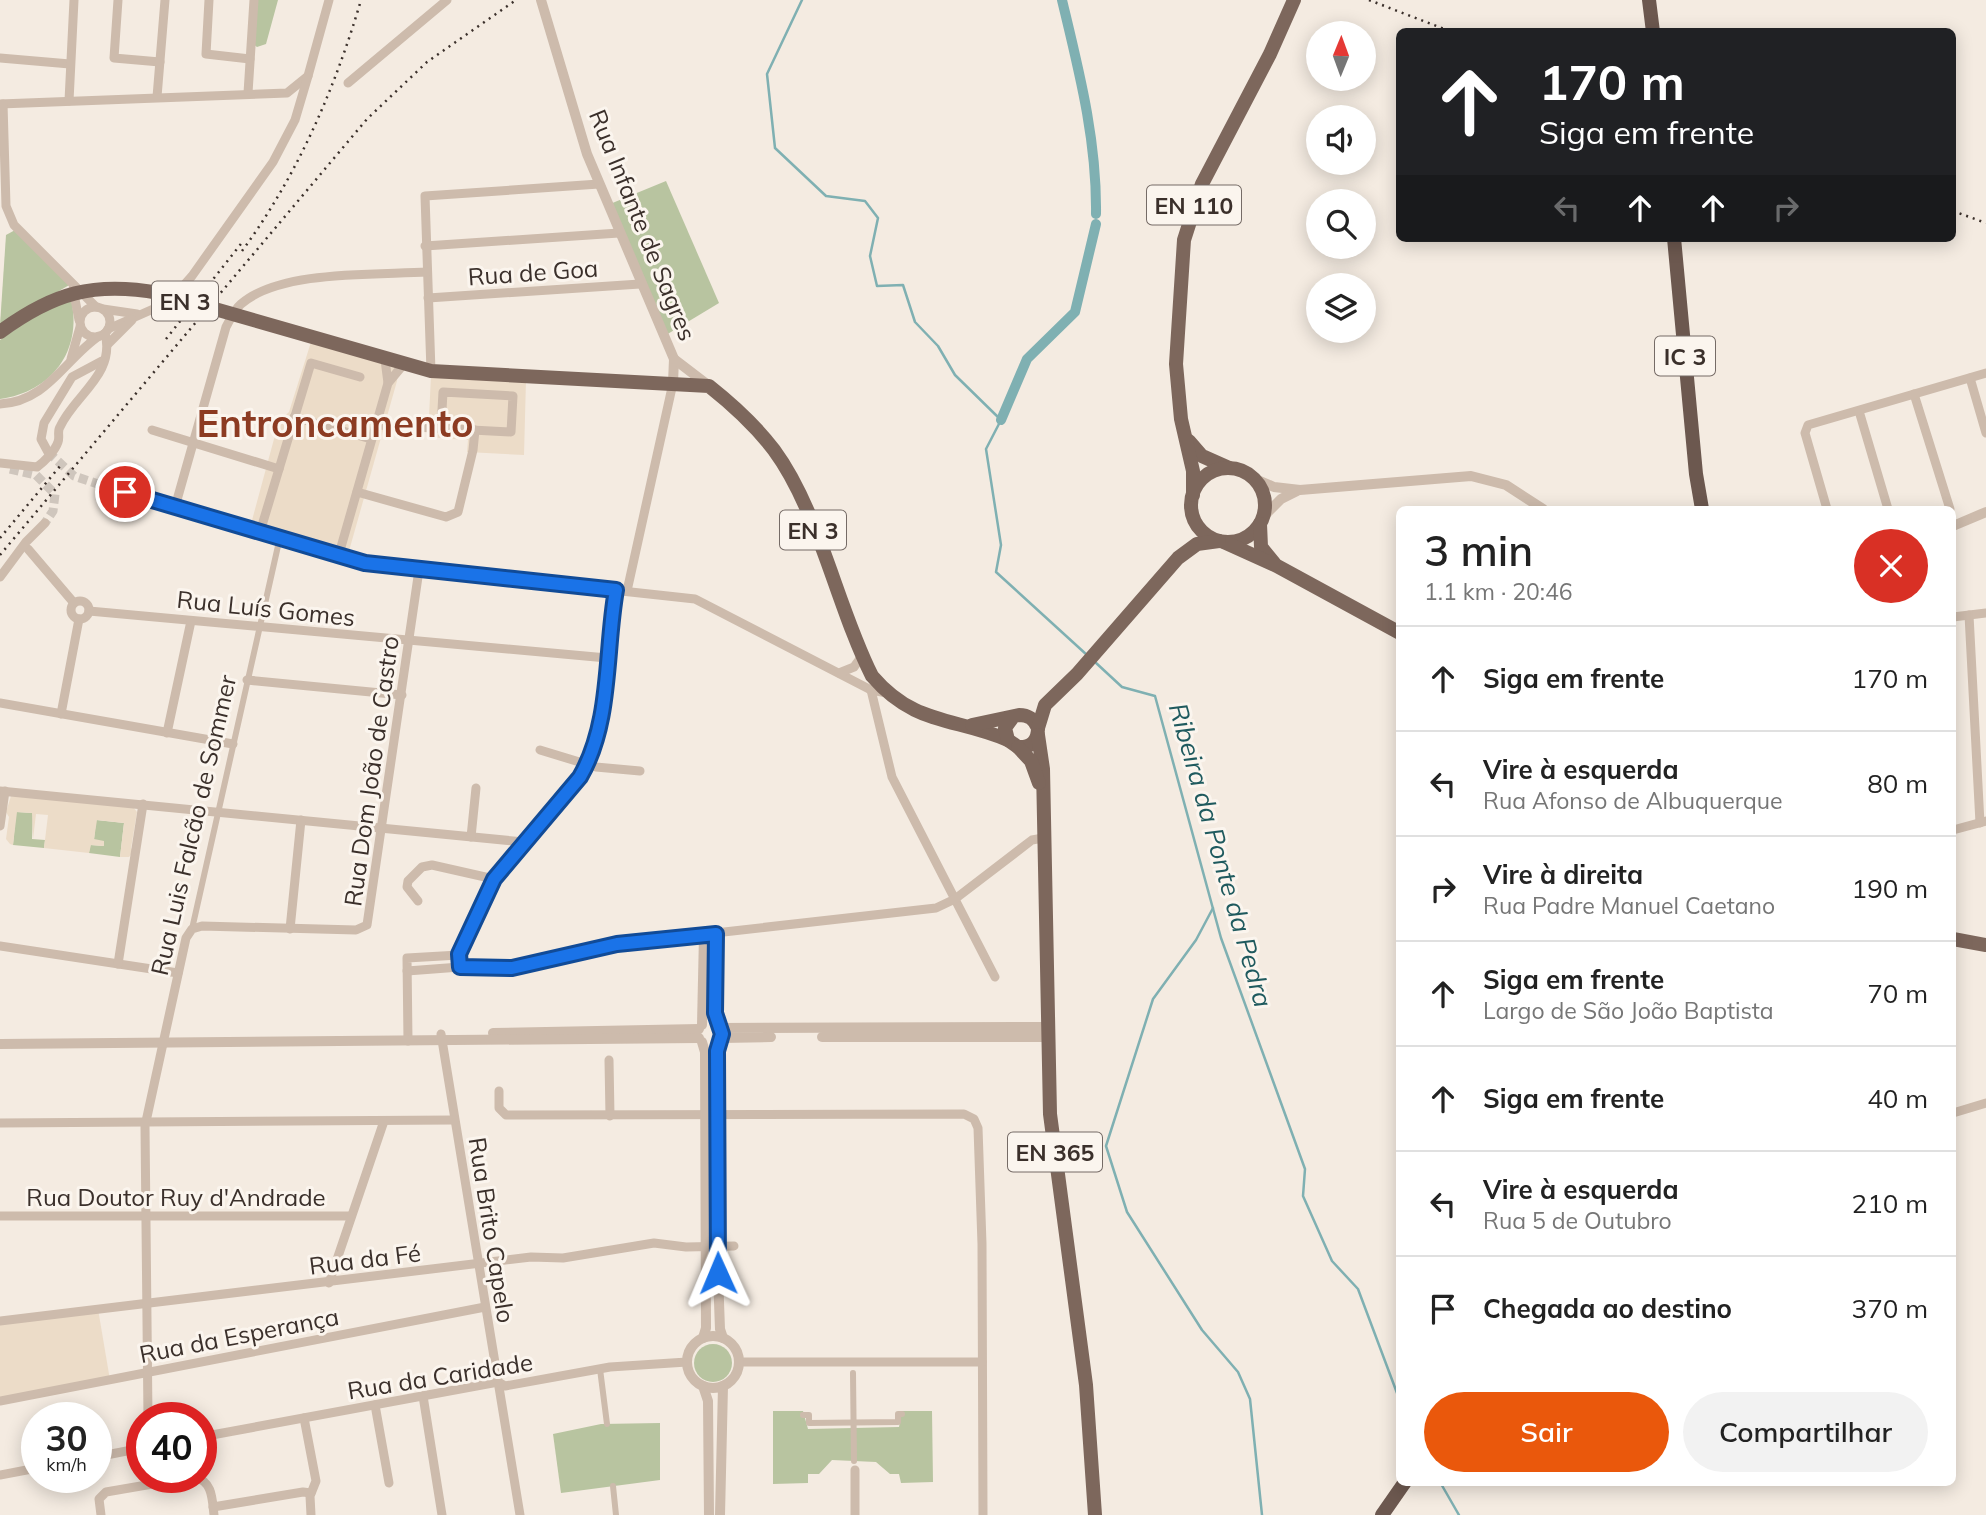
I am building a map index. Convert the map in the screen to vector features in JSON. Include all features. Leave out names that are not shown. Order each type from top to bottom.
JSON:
[{"type":"highway","points":[[1649,0],[1652,28]]},
{"type":"highway","name":"IC 3","points":[[1674,242],[1696,474],[1701,506]]},
{"type":"highway","name":"IC 3","points":[[1695,506],[1696,474]]},
{"type":"highway","points":[[1382,1515],[1402,1486]]},
{"type":"main road","name":"EN 110","points":[[1184,430],[1176,347],[1187,227],[1202,184],[1270,54],[1294,0]]},
{"type":"main road","name":"EN 3","points":[[0,332],[33,308],[54,299],[89,289],[127,287],[159,293],[385,360],[431,371],[709,386],[741,412],[774,451],[796,486],[872,676],[887,693],[911,710],[939,721],[967,726],[1013,744]]},
{"type":"main road","points":[[1184,430],[1197,453],[1253,478],[1264,496],[1261,547],[1278,566]]},
{"type":"main road","points":[[1184,430],[1193,471],[1193,495]]},
{"type":"main road","points":[[1193,495],[1207,475],[1230,469]]},
{"type":"main road","name":"EN 3","points":[[1178,558],[1188,537],[1193,495]]},
{"type":"main road","points":[[1192,512],[1201,530],[1278,566],[1396,632]]},
{"type":"main road","name":"EN 3","points":[[1038,731],[1045,705],[1178,558],[1197,544],[1242,539],[1261,520]]},
{"type":"main road","name":"EN 3","points":[[967,726],[1016,716],[1075,672]]},
{"type":"main road","points":[[1016,716],[1031,717],[1038,731],[1031,745],[1013,744],[1005,728],[1016,716]]},
{"type":"main road","name":"EN 365","points":[[1038,731],[1043,769],[1041,787],[1050,1114],[1086,1385],[1095,1515]]},
{"type":"main road","name":"EN 365","points":[[1013,744],[1031,761],[1041,787]]},
{"type":"main road","points":[[1956,940],[1986,945]]},
{"type":"street","points":[[69,101],[74,0]]},
{"type":"street","points":[[118,0],[114,58],[160,62]]},
{"type":"street","points":[[157,97],[165,0]]},
{"type":"street","points":[[209,0],[206,54],[250,59]]},
{"type":"street","points":[[248,93],[254,0]]},
{"type":"street","points":[[0,404],[33,395],[54,381],[83,347],[104,333],[169,302],[226,229],[273,162],[295,120],[329,0]]},
{"type":"street","points":[[348,83],[447,0]]},
{"type":"street","name":"Rua Infante de Sagres","points":[[541,0],[587,154],[674,359],[673,383],[627,591]]},
{"type":"street","points":[[0,58],[70,64]]},
{"type":"street","points":[[108,344],[104,333],[109,317],[71,284],[17,229],[6,206],[1,104],[287,93],[308,76]]},
{"type":"street","points":[[431,371],[425,197],[599,184]]},
{"type":"street","points":[[425,246],[619,233]]},
{"type":"street","points":[[175,507],[226,327],[239,305],[260,291],[289,281],[427,272]]},
{"type":"street","points":[[71,284],[80,324],[88,336],[104,333]]},
{"type":"street","name":"Rua de Goa","points":[[428,298],[640,284]]},
{"type":"street","points":[[69,364],[85,311],[98,308],[139,315]]},
{"type":"street","points":[[3,467],[37,467],[59,442],[58,428],[96,382],[108,344],[139,315]]},
{"type":"street","points":[[674,359],[709,386]]},
{"type":"street","points":[[339,554],[388,383],[385,360]]},
{"type":"street","points":[[48,452],[41,439],[44,423],[72,377],[103,361]]},
{"type":"street","points":[[260,532],[311,363],[360,376]]},
{"type":"street","points":[[388,383],[403,365]]},
{"type":"street","points":[[1826,506],[1805,433],[1808,425],[1986,373]]},
{"type":"street","points":[[1970,378],[1986,433]]},
{"type":"street","points":[[376,425],[511,432],[513,396],[443,392],[441,428]]},
{"type":"street","points":[[1914,394],[1949,506]]},
{"type":"street","points":[[1858,411],[1887,506]]},
{"type":"street","points":[[294,417],[371,439]]},
{"type":"street","points":[[152,430],[279,469]]},
{"type":"street","points":[[357,492],[446,517],[453,516],[458,512],[473,450],[475,430]]},
{"type":"street","points":[[1253,478],[1274,487],[1310,489],[1471,476],[1506,485],[1538,506]]},
{"type":"street","points":[[101,485],[365,563],[695,599],[870,690],[887,693]]},
{"type":"street","points":[[1261,520],[1281,499],[1310,489]]},
{"type":"street","points":[[1956,523],[1986,512]]},
{"type":"street","points":[[0,576],[26,542],[46,523]]},
{"type":"street","name":"Rua Luis Falcão de Sommer","points":[[148,1402],[146,1122],[280,537]]},
{"type":"street","points":[[28,550],[74,603]]},
{"type":"street","name":"Rua Dom João de Castro","points":[[192,929],[202,926],[356,930],[366,925],[419,570]]},
{"type":"street","points":[[460,967],[459,954],[494,879],[580,777],[588,762],[604,699],[616,590]]},
{"type":"street","points":[[74,603],[84,602],[89,611],[86,617],[79,620]]},
{"type":"street","points":[[74,603],[71,613],[79,620]]},
{"type":"street","name":"Rua Luís Gomes","points":[[89,611],[607,658]]},
{"type":"street","points":[[1956,617],[1986,613]]},
{"type":"street","points":[[1956,829],[1983,822],[1969,615]]},
{"type":"street","points":[[61,714],[79,620]]},
{"type":"street","points":[[167,733],[191,621]]},
{"type":"street","points":[[839,673],[853,667],[862,656]]},
{"type":"street","points":[[247,680],[402,695]]},
{"type":"street","points":[[870,690],[892,776],[995,977]]},
{"type":"street","points":[[0,703],[233,744]]},
{"type":"street","points":[[540,750],[588,762],[596,767],[640,771]]},
{"type":"street","points":[[471,836],[476,788]]},
{"type":"street","points":[[0,826],[3,791],[524,842]]},
{"type":"street","points":[[118,964],[143,804]]},
{"type":"street","points":[[290,929],[301,820]]},
{"type":"street","points":[[407,971],[460,967],[512,968],[617,944],[936,908],[955,899],[1032,840],[1043,838]]},
{"type":"street","points":[[418,901],[407,887],[408,881],[422,867],[432,866],[494,879]]},
{"type":"street","points":[[703,1387],[723,1386],[735,1377],[739,1362],[735,1348],[723,1338],[720,1329],[717,1115],[720,1033],[715,1013],[716,934]]},
{"type":"street","points":[[704,935],[700,1033],[705,1052],[706,1328],[703,1338],[691,1348],[687,1362],[692,1377],[703,1387],[708,1401],[709,1515]]},
{"type":"street","points":[[0,946],[178,973]]},
{"type":"street","points":[[408,1037],[407,958],[459,954]]},
{"type":"street","points":[[1029,1031],[1046,1008]]},
{"type":"street","points":[[0,1037],[165,1039],[700,1033],[712,1021],[720,1033]]},
{"type":"street","points":[[1029,1031],[1044,1049],[1049,1061]]},
{"type":"street","points":[[720,1033],[1049,1032]]},
{"type":"street","points":[[700,1033],[712,1045],[720,1033]]},
{"type":"street","name":"Rua Brito Capelo","points":[[441,1037],[520,1515]]},
{"type":"street","points":[[0,1044],[165,1039]]},
{"type":"street","points":[[609,1060],[610,1116]]},
{"type":"street","points":[[499,1091],[499,1108],[506,1115],[964,1114],[974,1119],[978,1128],[982,1244],[983,1515]]},
{"type":"street","points":[[1956,1112],[1986,1103]]},
{"type":"street","points":[[0,1124],[454,1120]]},
{"type":"street","points":[[329,1283],[384,1121]]},
{"type":"street","name":"Rua Doutor Ruy d'Andrade","points":[[0,1216],[351,1216]]},
{"type":"street","name":"Rua da Fé","points":[[0,1321],[531,1257],[563,1258],[654,1243],[704,1247],[734,1246]]},
{"type":"street","name":"Rua da Esperança","points":[[0,1401],[485,1307]]},
{"type":"street","points":[[703,1338],[723,1338]]},
{"type":"street","name":"Rua da Caridade","points":[[217,1434],[498,1382],[505,1385],[600,1369],[687,1362]]},
{"type":"street","points":[[739,1362],[982,1362]]},
{"type":"street","points":[[600,1369],[607,1424]]},
{"type":"street","points":[[853,1373],[855,1515]]},
{"type":"street","points":[[720,1515],[723,1386]]},
{"type":"street","points":[[423,1396],[442,1515]]},
{"type":"street","points":[[375,1405],[389,1483]]},
{"type":"street","points":[[803,1415],[808,1415],[809,1423],[898,1422],[898,1414],[902,1414]]},
{"type":"street","points":[[304,1418],[316,1479],[311,1493],[311,1515]]},
{"type":"street","points":[[0,1475],[21,1471]]},
{"type":"street","points":[[613,1486],[616,1515]]},
{"type":"street","points":[[101,1515],[101,1496],[126,1487]]},
{"type":"street","points":[[210,1493],[214,1511],[303,1492],[311,1493]]},
{"type":"green space","points":[[257,0],[278,0],[266,44],[257,47],[253,44]]},
{"type":"green space","points":[[666,181],[719,303],[666,335],[610,204]]},
{"type":"green space","points":[[17,229],[71,284],[0,325],[6,235]]},
{"type":"green space","points":[[71,299],[72,336],[59,366],[34,388],[0,399],[0,340],[45,309]]},
{"type":"green space","points":[[16,812],[33,813],[32,839],[45,840],[44,848],[13,845]]},
{"type":"green space","points":[[96,820],[124,823],[120,857],[89,853],[90,845],[104,846],[94,840]]},
{"type":"green space","points":[[713,1344],[726,1350],[732,1363],[726,1376],[713,1382],[700,1376],[694,1363],[700,1350]]},
{"type":"green space","points":[[773,1411],[803,1411],[808,1429],[899,1427],[902,1411],[932,1411],[933,1482],[901,1483],[899,1474],[890,1474],[876,1462],[832,1460],[819,1474],[808,1474],[808,1483],[773,1484]]},
{"type":"green space","points":[[660,1423],[660,1480],[561,1493],[553,1434],[601,1424]]},
{"type":"shaded area","points":[[311,342],[398,368],[397,381],[349,551],[251,524],[274,439],[281,419],[289,412]]},
{"type":"shaded area","points":[[431,376],[526,380],[524,455],[467,452],[468,440],[428,437]]},
{"type":"shaded area","points":[[11,796],[133,807],[137,812],[131,848],[134,851],[129,857],[120,857],[124,823],[97,820],[94,839],[104,841],[104,846],[91,845],[89,853],[44,848],[48,815],[36,814],[33,839],[32,813],[17,812],[13,845],[10,844],[6,839],[9,817],[6,812]]},
{"type":"shaded area","points":[[98,1309],[110,1380],[0,1401],[0,1321]]},
{"type":"waterway","name":"Ribeira da Ponte da Pedra","points":[[802,0],[767,74],[775,148],[826,196],[865,201],[878,218],[870,256],[877,286],[903,285],[915,322],[938,346],[955,375],[1001,420],[986,449],[1001,545],[996,572],[1087,655]]},
{"type":"waterway","points":[[1062,0],[1090,132],[1096,214]]},
{"type":"waterway","points":[[1001,420],[1027,359],[1075,312],[1096,224]]},
{"type":"waterway","name":"Ribeira da Ponte da Pedra","points":[[1095,662],[1122,687],[1155,696],[1221,938],[1305,1169],[1303,1196],[1332,1261],[1358,1289],[1396,1390]]},
{"type":"waterway","points":[[1213,908],[1196,940],[1153,999],[1106,1146],[1127,1212],[1202,1330],[1238,1372],[1250,1399],[1262,1515]]},
{"type":"waterway","name":"Ribeira da Ponte da Pedra","points":[[1442,1486],[1459,1515]]},
{"type":"tunnel","points":[[48,452],[74,476],[101,485]]},
{"type":"tunnel","points":[[10,469],[36,475],[55,494],[53,511],[45,523]]},
{"type":"railway","points":[[242,251],[280,193],[312,131],[339,66],[361,0]]},
{"type":"railway","points":[[0,555],[367,119],[427,62],[516,0]]},
{"type":"railway","points":[[1369,0],[1442,28]]},
{"type":"railway","points":[[1956,212],[1986,223]]},
{"type":"railway","points":[[166,339],[244,240]]},
{"type":"railway","points":[[0,538],[61,465]]},
{"type":"district","name":"Entroncamento","points":[[335,423]]},
{"type":"route","points":[[125,492],[365,563],[616,590],[604,699],[588,762],[580,777],[494,879],[459,954],[460,967],[512,968],[617,944],[716,934],[715,1013],[722,1034],[717,1051],[718,1273]]}]
